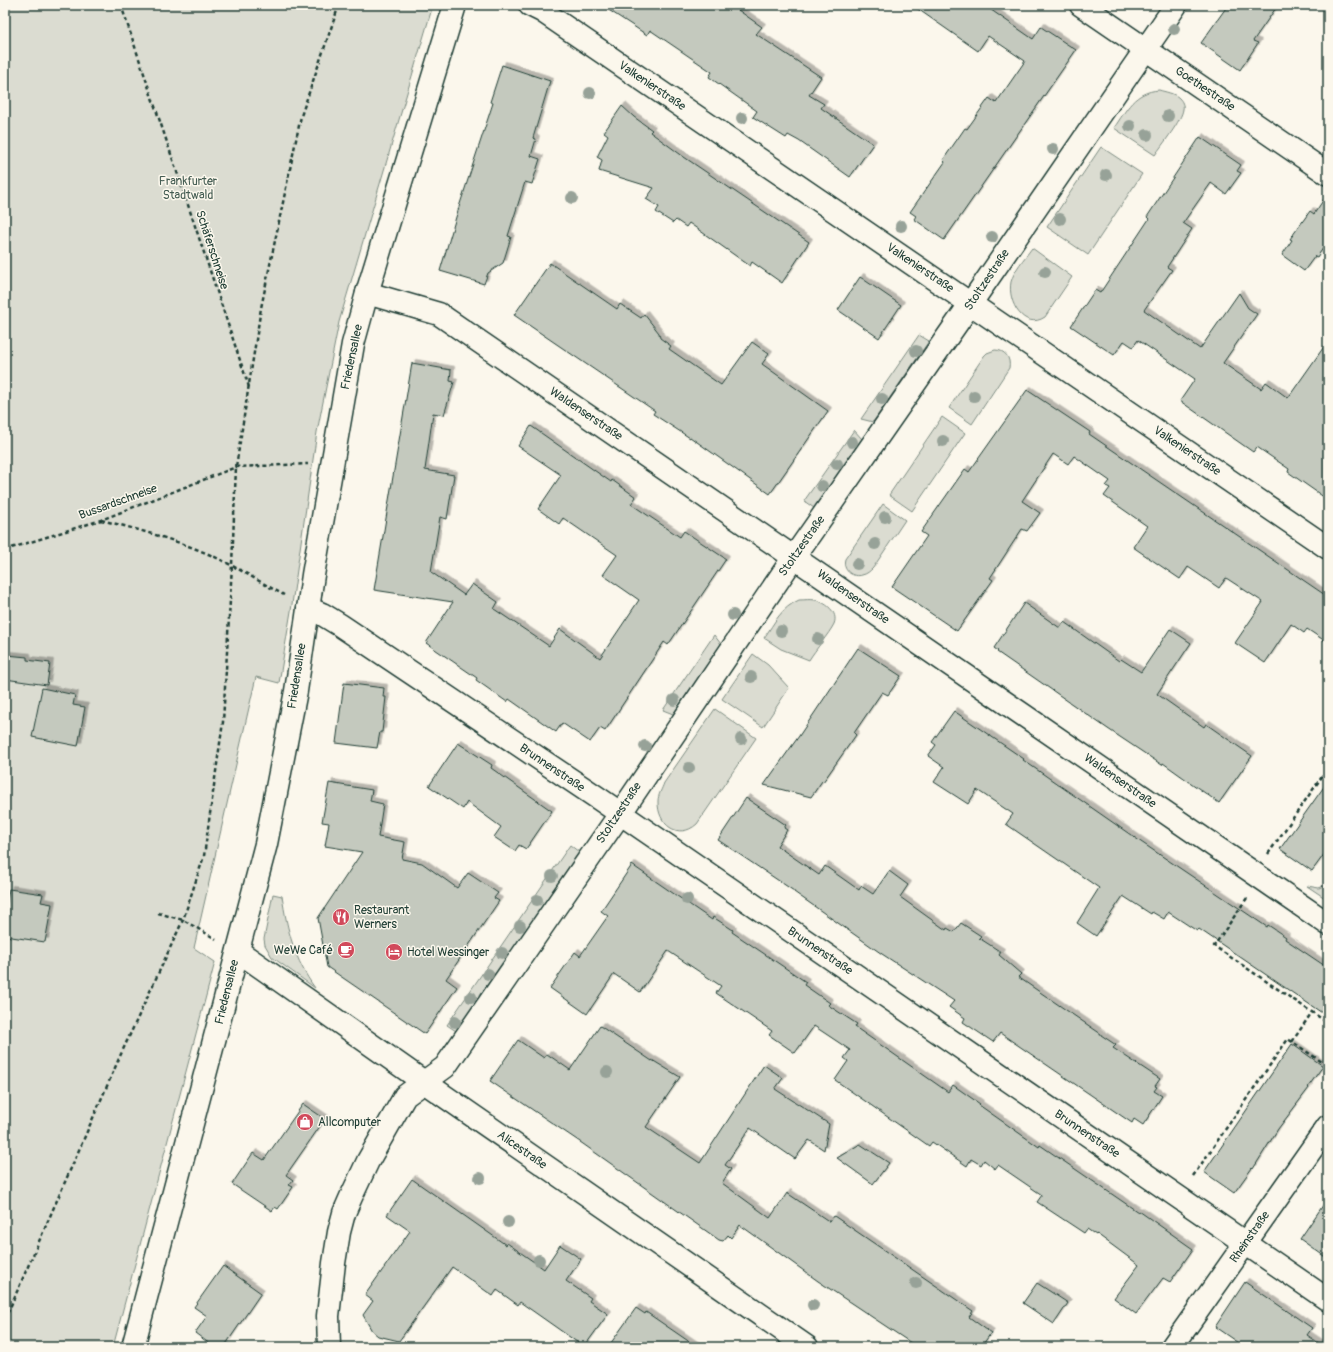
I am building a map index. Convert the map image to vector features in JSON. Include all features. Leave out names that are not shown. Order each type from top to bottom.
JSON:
[{"type":"street","name":"Friedensallee","points":[[133,1347],[266,844],[296,692],[308,608],[353,344],[367,293],[456,5]]},
{"type":"street","name":"Valkenierstraße","points":[[530,5],[542,11],[1328,548]]},
{"type":"street","name":"Goethestraße","points":[[1081,5],[1328,174]]},
{"type":"street","name":"Stoltzestraße","points":[[329,1347],[328,1316],[330,1295],[339,1232],[344,1213],[368,1161],[405,1096],[445,1067],[620,814],[794,557],[1176,5]]},
{"type":"street","name":"Waldenserstraße","points":[[367,293],[439,314],[1328,924]]},
{"type":"street","name":"Brunnenstraße","points":[[308,608],[322,614],[620,814],[1328,1300]]},
{"type":"street","name":"Alicestraße","points":[[238,951],[424,1082],[807,1347]]},
{"type":"street","name":"Rheinstraße","points":[[1172,1347],[1328,1126]]},
{"type":"path","name":"Schäferschneise","points":[[121,5],[249,388]]},
{"type":"path","points":[[5,1319],[121,1054],[183,920],[204,856],[223,722],[236,467],[261,308],[301,116],[339,5]]},
{"type":"path","name":"Bussardschneise","points":[[5,550],[101,520],[236,467],[312,464]]},
{"type":"path","points":[[101,520],[138,530],[206,553],[232,565],[308,608]]},
{"type":"path","points":[[1268,854],[1328,768]]},
{"type":"path","points":[[1247,897],[1214,946],[1328,1023]]},
{"type":"path","points":[[158,913],[183,920],[238,951]]},
{"type":"path","points":[[1292,1042],[1312,1012]]},
{"type":"path","points":[[1192,1179],[1288,1039],[1328,1066]]},
{"type":"green space","name":"Frankfurter Stadtwald","points":[[5,5],[433,5],[339,322],[317,432],[279,683],[256,677],[194,948],[215,962],[113,1347],[5,1347]]},
{"type":"green space","points":[[1159,90],[1177,96],[1182,102],[1183,108],[1182,114],[1176,126],[1155,155],[1114,128],[1127,108],[1137,98],[1150,91]]},
{"type":"green space","points":[[1101,147],[1142,174],[1088,255],[1047,227]]},
{"type":"green space","points":[[1032,248],[1072,277],[1045,317],[1037,320],[1030,320],[1019,312],[1014,306],[1010,290],[1014,273]]},
{"type":"green space","points":[[919,335],[929,341],[873,422],[861,419]]},
{"type":"green space","points":[[995,350],[1002,351],[1006,355],[1009,361],[1009,368],[972,424],[949,408],[984,356]]},
{"type":"green space","points":[[942,417],[965,433],[912,511],[889,495]]},
{"type":"green space","points":[[854,430],[862,439],[814,508],[804,501]]},
{"type":"green space","points":[[883,504],[905,520],[873,568],[864,575],[858,576],[851,574],[846,570],[844,563],[845,559]]},
{"type":"green space","points":[[799,600],[819,601],[827,605],[835,615],[832,628],[809,660],[781,649],[764,638],[783,611]]},
{"type":"green space","points":[[714,635],[721,644],[673,714],[663,710]]},
{"type":"green space","points":[[753,654],[768,665],[789,688],[763,727],[722,699]]},
{"type":"green space","points":[[715,709],[756,738],[697,824],[690,829],[683,831],[670,828],[661,817],[658,801],[659,794],[664,783]]},
{"type":"green space","points":[[570,845],[579,852],[456,1031],[447,1025]]},
{"type":"green space","points":[[1328,884],[1328,900],[1307,886],[1319,888]]},
{"type":"green space","points":[[273,894],[282,896],[286,921],[293,945],[302,967],[315,988],[272,957],[265,945],[264,939]]},
{"type":"building","points":[[601,5],[731,5],[762,27],[756,34],[821,77],[809,95],[824,104],[821,108],[873,144],[850,177],[799,141],[788,135],[786,138],[753,117],[757,111],[709,77],[712,72],[650,30],[647,35]]},
{"type":"building","points":[[912,5],[984,5],[1033,39],[1041,27],[1076,50],[944,240],[914,219],[916,216],[910,212],[945,162],[943,160],[965,128],[967,129],[989,98],[996,103],[1025,61],[988,36],[978,51]]},
{"type":"building","points":[[1228,5],[1278,5],[1253,41],[1258,43],[1240,70],[1201,43]]},
{"type":"building","points":[[502,65],[550,81],[533,138],[536,139],[531,156],[540,159],[532,184],[525,182],[508,236],[511,237],[503,263],[488,273],[484,284],[440,271],[493,103],[490,102]]},
{"type":"building","points":[[622,106],[652,130],[650,132],[684,157],[809,242],[782,283],[752,262],[750,266],[689,223],[686,227],[676,220],[673,223],[656,212],[659,207],[646,199],[654,188],[599,171],[602,160],[597,157],[608,135],[604,132]]},
{"type":"building","points":[[1200,137],[1241,165],[1237,171],[1241,173],[1226,194],[1211,183],[1183,223],[1192,229],[1167,267],[1172,270],[1144,310],[1200,349],[1239,293],[1248,308],[1257,314],[1223,363],[1261,389],[1266,382],[1288,398],[1328,341],[1328,500],[1288,472],[1289,469],[1257,447],[1253,452],[1180,401],[1195,379],[1138,340],[1133,347],[1124,341],[1114,355],[1071,326],[1095,290],[1100,293],[1149,219],[1147,217]]},
{"type":"building","points":[[1328,193],[1328,241],[1317,257],[1315,256],[1304,271],[1282,255],[1292,240],[1290,239],[1310,211],[1314,214]]},
{"type":"building","points":[[550,263],[617,309],[620,304],[641,318],[644,314],[659,333],[660,338],[671,346],[669,349],[721,385],[752,342],[769,354],[762,364],[828,411],[770,494],[690,437],[653,414],[655,411],[514,315]]},
{"type":"building","points":[[860,277],[901,305],[879,338],[838,310]]},
{"type":"building","points":[[412,363],[451,370],[450,381],[454,382],[444,415],[433,413],[425,470],[454,475],[447,519],[440,517],[431,572],[464,595],[472,584],[498,602],[494,609],[549,646],[560,629],[600,658],[639,600],[603,575],[617,555],[563,518],[559,524],[538,509],[561,475],[518,446],[531,426],[611,482],[612,480],[636,497],[631,504],[680,537],[684,531],[726,559],[668,645],[664,642],[605,731],[600,728],[590,742],[562,723],[556,732],[509,699],[507,702],[476,680],[477,678],[426,643],[453,602],[374,590]]},
{"type":"building","points":[[1027,390],[1328,597],[1328,643],[1307,629],[1304,633],[1291,624],[1265,663],[1235,643],[1263,602],[1226,578],[1219,588],[1188,567],[1180,579],[1133,547],[1147,526],[1104,496],[1110,488],[1106,486],[1110,481],[1074,456],[1068,464],[1053,454],[1022,501],[1040,513],[1027,531],[1022,529],[990,578],[993,580],[957,631],[892,587],[927,536],[921,532],[965,469],[969,472]]},
{"type":"building","points":[[1024,603],[1060,628],[1064,622],[1119,661],[1121,659],[1141,672],[1170,629],[1191,643],[1157,694],[1204,727],[1206,724],[1252,756],[1219,803],[1163,763],[1162,765],[1108,729],[997,652],[998,651],[994,648]]},
{"type":"building","points":[[858,648],[901,676],[888,695],[882,692],[854,733],[856,735],[811,797],[764,785],[799,736]]},
{"type":"building","points":[[7,655],[27,657],[27,660],[50,663],[47,685],[5,679]]},
{"type":"building","points":[[344,683],[384,688],[383,697],[386,697],[382,732],[380,732],[377,748],[336,743]]},
{"type":"building","points":[[42,688],[75,695],[73,705],[85,707],[78,746],[32,737]]},
{"type":"building","points":[[954,711],[1141,842],[1267,927],[1268,925],[1286,937],[1285,939],[1328,968],[1328,1017],[1199,929],[1197,931],[1168,912],[1164,919],[1152,912],[1151,914],[1123,896],[1096,936],[1077,923],[1099,888],[1006,824],[1013,814],[977,790],[968,804],[934,782],[944,767],[928,756],[936,745],[932,742]]},
{"type":"building","points":[[458,743],[492,765],[491,768],[552,811],[526,849],[519,845],[515,851],[494,837],[501,827],[467,802],[463,809],[429,786]]},
{"type":"building","points":[[1328,781],[1328,849],[1312,871],[1280,849]]},
{"type":"building","name":"Hotel Wessinger","points":[[329,783],[372,790],[370,801],[383,804],[378,837],[405,842],[402,859],[422,863],[457,888],[468,873],[498,893],[494,898],[499,901],[446,979],[457,987],[425,1034],[327,967],[318,918],[362,852],[325,846],[329,823],[322,822]]},
{"type":"building","points":[[746,798],[786,825],[784,828],[787,830],[777,846],[819,875],[825,866],[859,890],[861,886],[873,894],[889,871],[908,885],[900,897],[946,930],[947,928],[954,932],[961,923],[981,936],[979,938],[1001,952],[999,955],[1021,974],[1018,977],[1116,1045],[1113,1048],[1160,1079],[1155,1086],[1157,1087],[1154,1091],[1162,1096],[1143,1125],[1134,1119],[1132,1123],[1000,1033],[993,1042],[963,1022],[965,1018],[949,1007],[954,1001],[882,954],[794,891],[718,840]]},
{"type":"building","points":[[632,865],[712,920],[713,917],[733,930],[732,932],[806,982],[804,985],[830,1003],[828,1005],[857,1024],[855,1027],[948,1092],[953,1085],[1039,1147],[1040,1145],[1193,1249],[1170,1282],[1163,1278],[1136,1314],[1114,1298],[1139,1265],[1097,1234],[1096,1235],[1087,1229],[1084,1233],[1037,1202],[1042,1195],[998,1165],[995,1169],[984,1160],[981,1165],[971,1159],[967,1166],[932,1142],[929,1146],[835,1080],[848,1061],[844,1058],[850,1050],[814,1026],[795,1053],[769,1035],[772,1031],[716,993],[721,986],[668,951],[640,992],[614,974],[587,1014],[550,988],[575,952],[580,956],[608,916],[601,911]]},
{"type":"building","points":[[9,889],[43,894],[41,902],[52,904],[45,942],[5,936],[5,913]]},
{"type":"building","points":[[600,1026],[652,1061],[680,1077],[646,1127],[700,1163],[764,1065],[783,1078],[775,1089],[829,1124],[824,1150],[809,1140],[795,1159],[750,1128],[725,1165],[731,1169],[722,1183],[770,1218],[787,1193],[830,1222],[834,1216],[973,1311],[969,1317],[991,1333],[981,1347],[917,1347],[818,1281],[740,1225],[731,1238],[728,1235],[723,1241],[719,1240],[583,1144],[490,1081],[518,1040],[544,1058],[547,1054],[570,1070]]},
{"type":"building","points":[[1292,1044],[1323,1066],[1308,1087],[1309,1088],[1278,1129],[1253,1169],[1252,1168],[1234,1193],[1204,1172]]},
{"type":"building","points":[[303,1104],[325,1119],[286,1175],[293,1180],[289,1185],[293,1187],[278,1209],[275,1207],[272,1211],[232,1184],[253,1153],[264,1160]]},
{"type":"building","points":[[860,1144],[889,1163],[873,1184],[837,1158]]},
{"type":"building","points":[[412,1179],[506,1245],[507,1243],[544,1269],[560,1245],[581,1259],[566,1281],[591,1298],[589,1301],[608,1314],[584,1347],[520,1302],[518,1305],[497,1290],[493,1296],[452,1267],[399,1341],[378,1336],[372,1331],[363,1315],[373,1301],[365,1295],[410,1231],[387,1215]]},
{"type":"building","points":[[1328,1198],[1328,1259],[1300,1239]]},
{"type":"building","points":[[223,1266],[261,1293],[224,1347],[214,1347],[195,1333],[207,1316],[194,1307]]},
{"type":"building","points":[[1245,1282],[1312,1328],[1307,1335],[1325,1347],[1244,1347],[1215,1327]]},
{"type":"building","points":[[1037,1283],[1068,1303],[1054,1324],[1023,1303]]},
{"type":"building","points":[[636,1308],[645,1314],[646,1312],[697,1347],[608,1347]]},
{"type":"place","name":"Restaurant Werners","points":[[341,917]]},
{"type":"place","name":"WeWe Café","points":[[346,950]]},
{"type":"place","name":"Hotel Wessinger","points":[[394,952]]},
{"type":"place","name":"Allcomputer","points":[[305,1122]]}]
